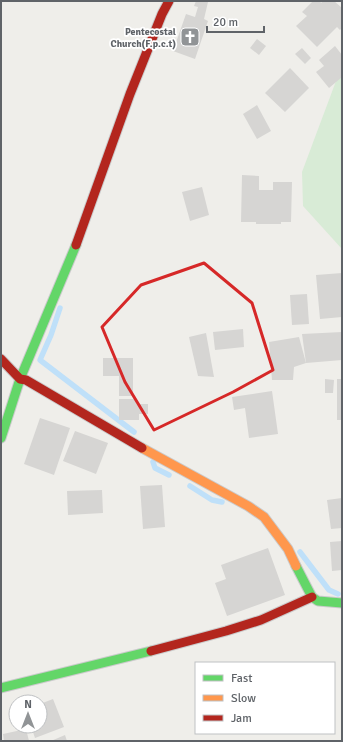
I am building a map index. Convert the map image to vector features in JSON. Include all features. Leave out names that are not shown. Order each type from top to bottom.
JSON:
[{"type":"street","points":[[1,438],[20,379],[78,240],[130,94],[162,14],[169,1]]},
{"type":"street","points":[[1,359],[20,379],[26,380],[120,436],[248,506],[264,517],[288,549],[312,597],[318,601],[342,603]]},
{"type":"street","points":[[1,688],[118,660],[226,631],[261,620],[312,597]]},
{"type":"highlighted area","points":[[204,263],[252,303],[273,370],[233,392],[154,430],[125,382],[102,327],[141,285]]},
{"type":"green space","points":[[342,65],[342,249],[303,206],[302,172]]},
{"type":"building","points":[[196,1],[208,2],[204,19],[208,21],[195,59],[173,51],[186,14],[195,17],[198,7],[194,6]]},
{"type":"building","points":[[313,1],[320,1],[321,3],[323,1],[334,1],[342,8],[342,28],[340,30],[337,27],[317,47],[296,26],[307,16],[302,12]]},
{"type":"building","points":[[257,39],[266,46],[259,55],[250,48]]},
{"type":"building","points":[[335,46],[342,55],[342,77],[329,88],[316,72],[324,66],[319,60]]},
{"type":"building","points":[[302,48],[311,58],[305,64],[295,54]]},
{"type":"building","points":[[290,68],[309,88],[285,112],[265,93]]},
{"type":"building","points":[[257,105],[271,131],[257,139],[243,114]]},
{"type":"building","points":[[242,175],[259,176],[259,190],[273,190],[273,182],[292,182],[291,222],[281,222],[281,224],[256,224],[256,222],[241,222]]},
{"type":"building","points":[[202,187],[209,215],[190,221],[182,192]]},
{"type":"building","points":[[342,273],[342,317],[320,319],[316,275]]},
{"type":"building","points":[[307,294],[309,324],[292,325],[290,295]]},
{"type":"building","points":[[243,329],[244,347],[215,350],[213,332]]},
{"type":"building","points":[[342,332],[342,360],[306,363],[302,334]]},
{"type":"building","points":[[206,333],[214,377],[198,376],[189,337]]},
{"type":"building","points":[[299,337],[306,363],[294,367],[293,380],[272,380],[269,342]]},
{"type":"building","points":[[103,358],[133,358],[133,396],[119,396],[119,376],[103,376]]},
{"type":"building","points":[[325,379],[334,380],[333,393],[325,393]]},
{"type":"building","points":[[337,379],[342,379],[342,420],[337,420]]},
{"type":"building","points":[[272,391],[278,434],[249,438],[245,408],[234,410],[232,397]]},
{"type":"building","points":[[119,399],[136,399],[136,404],[148,404],[148,414],[139,414],[139,420],[119,420]]},
{"type":"building","points":[[40,418],[70,428],[54,475],[24,464]]},
{"type":"building","points":[[75,431],[108,443],[96,474],[63,461]]},
{"type":"building","points":[[162,485],[165,527],[143,529],[140,486]]},
{"type":"building","points":[[102,490],[103,513],[68,515],[67,491]]},
{"type":"building","points":[[342,498],[342,528],[331,529],[327,500]]},
{"type":"building","points":[[342,541],[342,570],[332,571],[330,542]]},
{"type":"building","points":[[268,548],[285,595],[227,616],[215,583],[226,579],[221,565]]},
{"type":"building","points":[[53,699],[64,727],[48,733],[48,701]]},
{"type":"building","points":[[3,734],[27,734],[29,741],[4,741]]},
{"type":"building","points":[[34,734],[46,734],[35,738]]},
{"type":"building","points":[[65,735],[67,741],[51,741]]},
{"type":"waterway","points":[[60,308],[51,335],[40,360],[134,432]]},
{"type":"waterway","points":[[153,462],[155,468],[169,475]]},
{"type":"waterway","points":[[190,486],[212,500],[222,502]]},
{"type":"waterway","points":[[300,552],[329,590],[338,594]]},
{"type":"traffic: fast","points":[[1,438],[20,379],[76,245]]},
{"type":"traffic: fast","points":[[296,566],[312,597],[318,601],[342,603]]},
{"type":"traffic: fast","points":[[1,688],[151,651]]},
{"type":"traffic: slow","points":[[142,448],[248,506],[264,517],[288,549],[296,566]]},
{"type":"traffic: jam","points":[[76,245],[130,94],[162,14],[169,1]]},
{"type":"traffic: jam","points":[[1,359],[20,379],[26,380],[142,448]]},
{"type":"traffic: jam","points":[[151,651],[261,620],[312,597]]},
{"type":"place","name":"Pentecostal Church(F.p.c.t)","points":[[190,37]]}]
